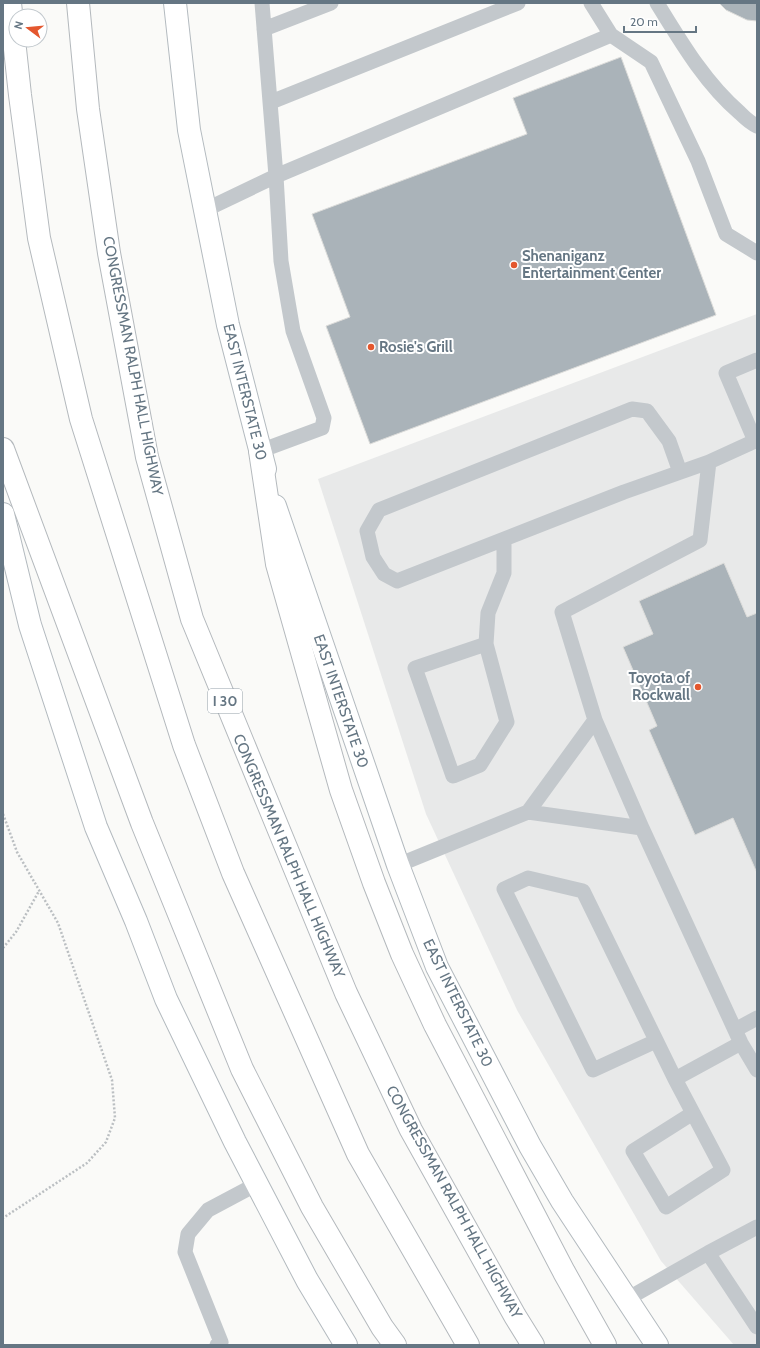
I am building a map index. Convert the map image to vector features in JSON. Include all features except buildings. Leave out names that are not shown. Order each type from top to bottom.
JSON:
[{"type":"main road","points":[[10,3],[20,95],[39,238],[81,419],[184,745],[233,873],[358,1154],[468,1345]]},
{"type":"main road","name":"CONGRESSMAN RALPH HALL HIGHWAY","points":[[78,3],[88,109],[112,268],[148,457],[192,620],[346,993],[411,1130],[515,1316],[533,1345]]},
{"type":"main road","name":"EAST INTERSTATE 30","points":[[175,3],[189,130],[228,325],[260,451],[277,515],[398,866],[437,967],[530,1146],[562,1201],[657,1345]]},
{"type":"main road","points":[[3,449],[142,823],[242,1069],[312,1207],[382,1327],[395,1345]]},
{"type":"main road","points":[[260,451],[277,564],[341,790],[374,883],[402,954],[435,1025],[564,1272],[605,1345]]},
{"type":"main road","points":[[3,514],[30,625],[96,827],[136,921],[166,999],[236,1142],[308,1280],[346,1345]]},
{"type":"lane","points":[[260,451],[322,428],[324,418],[293,331],[281,260],[271,102],[262,3]]},
{"type":"lane","points":[[264,29],[331,3]]},
{"type":"lane","points":[[271,102],[518,3]]},
{"type":"lane","points":[[590,3],[611,35],[650,62],[698,161],[726,234],[757,253]]},
{"type":"lane","points":[[657,3],[688,53],[728,103],[752,124],[757,126]]},
{"type":"lane","points":[[205,210],[276,176],[611,35]]},
{"type":"lane","points":[[680,472],[669,441],[648,412],[632,409],[379,510],[367,531],[374,557],[384,574],[397,581],[624,492],[709,462],[756,441],[726,373],[757,360]]},
{"type":"lane","points":[[709,462],[700,540],[562,612],[595,720],[642,828],[738,1036],[757,1070]]},
{"type":"lane","points":[[486,644],[415,668],[453,776],[480,765],[507,722],[486,644],[488,613],[504,573],[504,540]]},
{"type":"lane","points":[[528,812],[595,720]]},
{"type":"lane","points":[[398,866],[528,812],[642,828]]},
{"type":"lane","points":[[656,1041],[593,1070],[504,889],[528,878],[583,891],[692,1113],[723,1170],[666,1207],[633,1151],[692,1113]]},
{"type":"lane","points":[[675,1079],[738,1036],[757,1018]]},
{"type":"lane","points":[[220,1344],[185,1252],[188,1234],[208,1210],[258,1184]]},
{"type":"lane","points":[[627,1299],[757,1227]]},
{"type":"lane","points":[[708,1253],[757,1327]]},
{"type":"path","points":[[3,814],[17,852],[58,923],[112,1080],[115,1118],[106,1142],[88,1163],[3,1218]]},
{"type":"path","points":[[3,948],[16,932],[39,891]]},
{"type":"shaded area","points":[[757,314],[757,1345],[734,1345],[661,1261],[517,1010],[426,814],[318,479]]},
{"type":"place","name":"Shenaniganz Entertainment Center","points":[[514,265]]},
{"type":"place","name":"Rosie's Grill","points":[[371,347]]},
{"type":"place","name":"Toyota of Rockwall","points":[[698,687]]}]
